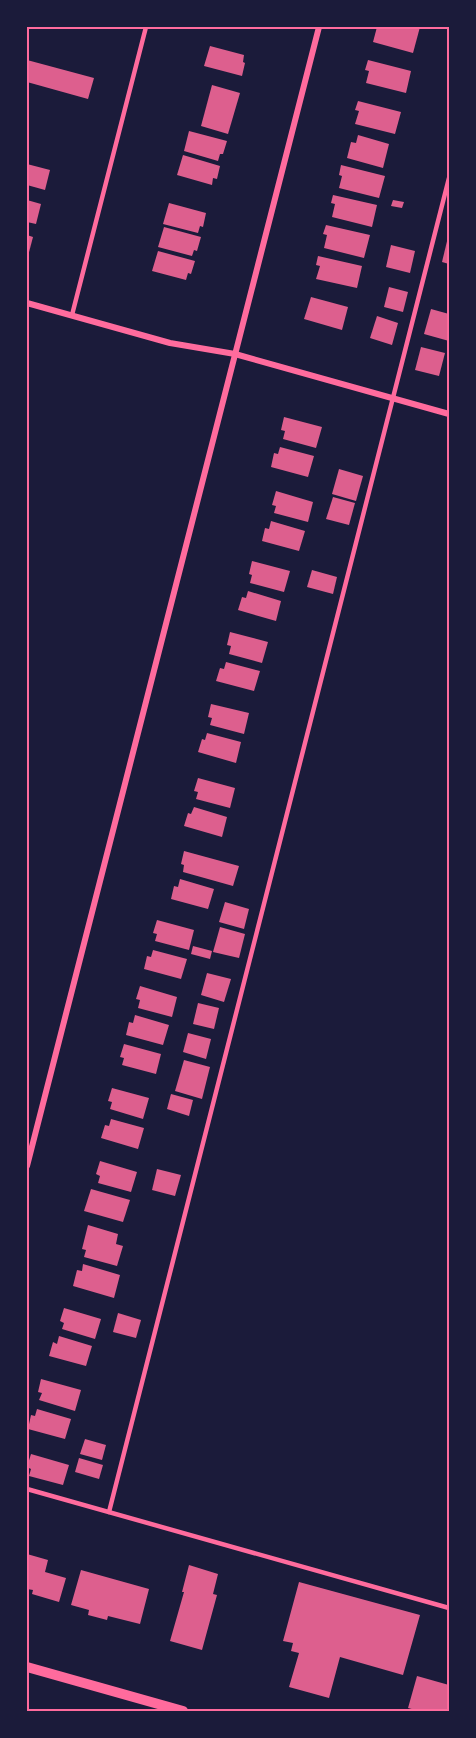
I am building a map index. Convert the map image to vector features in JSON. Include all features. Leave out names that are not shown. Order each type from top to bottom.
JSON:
[{"type":"street","points":[[27,1166],[319,27]]},
{"type":"street","points":[[27,303],[170,343],[235,354],[449,414]]},
{"type":"street","points":[[27,1667],[183,1711]]},
{"type":"lane","points":[[72,315],[146,27]]},
{"type":"lane","points":[[109,1512],[449,178]]},
{"type":"lane","points":[[27,1489],[449,1608]]},
{"type":"building","points":[[377,27],[420,27],[413,53],[373,42]]},
{"type":"building","points":[[210,46],[244,55],[242,76],[204,66]]},
{"type":"building","points":[[27,60],[94,78],[88,99],[27,82]]},
{"type":"building","points":[[368,60],[411,71],[406,93],[366,83],[369,71],[365,70]]},
{"type":"building","points":[[212,85],[240,93],[228,134],[201,126]]},
{"type":"building","points":[[358,101],[401,112],[395,134],[355,124],[359,111],[355,110]]},
{"type":"building","points":[[189,131],[227,141],[218,161],[184,151]]},
{"type":"building","points":[[358,135],[389,144],[383,168],[347,158],[351,142],[356,143]]},
{"type":"building","points":[[183,155],[220,166],[217,179],[213,178],[212,185],[177,175]]},
{"type":"building","points":[[27,164],[50,170],[45,190],[27,185]]},
{"type":"building","points":[[341,165],[385,176],[379,198],[339,188],[342,176],[339,175]]},
{"type":"building","points":[[333,195],[377,205],[372,227],[332,217],[335,204],[331,203]]},
{"type":"building","points":[[27,200],[41,204],[36,224],[27,222]]},
{"type":"building","points":[[393,200],[404,202],[402,208],[391,206]]},
{"type":"building","points":[[169,203],[206,213],[203,227],[200,226],[198,233],[163,224]]},
{"type":"building","points":[[326,225],[370,235],[364,258],[324,248],[327,235],[323,234]]},
{"type":"building","points":[[164,227],[201,237],[197,251],[194,250],[192,256],[158,247]]},
{"type":"building","points":[[27,235],[33,237],[28,256],[27,256]]},
{"type":"building","points":[[449,237],[449,264],[442,262]]},
{"type":"building","points":[[391,245],[415,251],[410,273],[386,267]]},
{"type":"building","points":[[158,251],[195,261],[191,274],[188,273],[186,280],[152,271]]},
{"type":"building","points":[[318,256],[362,266],[357,288],[316,279],[320,266],[316,265]]},
{"type":"building","points":[[389,287],[408,292],[403,312],[384,307]]},
{"type":"building","points":[[311,297],[348,307],[342,330],[304,319]]},
{"type":"building","points":[[431,309],[449,314],[449,341],[424,334]]},
{"type":"building","points":[[377,316],[398,323],[392,345],[370,338]]},
{"type":"building","points":[[421,347],[445,353],[439,376],[415,370]]},
{"type":"building","points":[[284,417],[322,427],[316,448],[283,439],[285,431],[281,430]]},
{"type":"building","points":[[280,447],[314,456],[308,477],[271,467],[274,453],[278,454]]},
{"type":"building","points":[[339,469],[363,476],[356,501],[332,494]]},
{"type":"building","points":[[276,491],[313,502],[308,522],[274,513],[276,506],[272,505]]},
{"type":"building","points":[[333,497],[355,503],[349,525],[326,519]]},
{"type":"building","points":[[271,521],[305,531],[299,551],[262,541],[265,528],[269,529]]},
{"type":"building","points":[[252,561],[290,571],[284,592],[250,583],[252,575],[249,574]]},
{"type":"building","points":[[312,570],[337,577],[333,594],[307,587]]},
{"type":"building","points":[[248,591],[281,601],[276,621],[238,610],[242,597],[246,598]]},
{"type":"building","points":[[230,632],[268,642],[262,663],[229,654],[231,646],[227,645]]},
{"type":"building","points":[[226,662],[260,671],[254,691],[216,681],[220,668],[224,669]]},
{"type":"building","points":[[211,704],[249,713],[244,734],[210,725],[212,718],[208,717]]},
{"type":"building","points":[[207,733],[241,742],[236,763],[198,752],[202,739],[205,740]]},
{"type":"building","points":[[198,778],[235,788],[230,808],[196,799],[198,792],[194,791]]},
{"type":"building","points":[[194,807],[227,817],[222,837],[184,826],[188,813],[191,814]]},
{"type":"building","points":[[184,851],[239,866],[233,886],[183,872],[184,865],[181,864]]},
{"type":"building","points":[[180,879],[214,889],[208,909],[171,899],[174,886],[178,887]]},
{"type":"building","points":[[225,902],[249,909],[244,929],[219,922]]},
{"type":"building","points":[[157,920],[194,930],[189,950],[155,941],[157,934],[153,933]]},
{"type":"building","points":[[220,927],[245,934],[239,958],[213,952]]},
{"type":"building","points":[[193,946],[212,951],[210,959],[191,954]]},
{"type":"building","points":[[153,950],[187,959],[181,979],[144,969],[147,956],[151,957]]},
{"type":"building","points":[[207,973],[231,979],[224,1002],[201,995]]},
{"type":"building","points":[[140,986],[177,997],[172,1017],[138,1008],[140,1000],[136,999]]},
{"type":"building","points":[[198,1003],[219,1008],[214,1029],[193,1024]]},
{"type":"building","points":[[135,1015],[169,1025],[163,1045],[126,1035],[129,1022],[133,1023]]},
{"type":"building","points":[[188,1033],[211,1039],[206,1059],[183,1052]]},
{"type":"building","points":[[124,1044],[161,1054],[156,1074],[122,1065],[124,1058],[120,1057]]},
{"type":"building","points":[[184,1060],[210,1067],[202,1099],[175,1091]]},
{"type":"building","points":[[112,1088],[149,1098],[143,1119],[110,1109],[112,1102],[108,1101]]},
{"type":"building","points":[[171,1094],[193,1100],[189,1116],[167,1109]]},
{"type":"building","points":[[111,1119],[144,1128],[138,1149],[101,1138],[105,1125],[109,1126]]},
{"type":"building","points":[[100,1161],[137,1172],[131,1192],[98,1183],[100,1176],[96,1174]]},
{"type":"building","points":[[157,1169],[181,1175],[175,1196],[152,1190]]},
{"type":"building","points":[[91,1189],[130,1200],[123,1222],[84,1211]]},
{"type":"building","points":[[88,1225],[118,1234],[116,1244],[123,1246],[117,1266],[84,1257],[86,1250],[82,1249]]},
{"type":"building","points":[[83,1264],[120,1275],[114,1298],[73,1286],[77,1270],[82,1271]]},
{"type":"building","points":[[64,1308],[101,1319],[95,1339],[62,1329],[64,1323],[60,1321]]},
{"type":"building","points":[[118,1313],[141,1320],[136,1338],[113,1332]]},
{"type":"building","points":[[59,1336],[92,1346],[86,1366],[49,1356],[53,1342],[57,1344]]},
{"type":"building","points":[[41,1379],[81,1390],[75,1411],[39,1400],[42,1393],[38,1392]]},
{"type":"building","points":[[37,1409],[71,1419],[65,1439],[28,1429],[31,1415],[35,1416]]},
{"type":"building","points":[[85,1439],[106,1445],[102,1460],[80,1454]]},
{"type":"building","points":[[31,1454],[69,1465],[63,1485],[29,1476],[31,1469],[27,1467]]},
{"type":"building","points":[[79,1458],[103,1465],[99,1479],[75,1472]]},
{"type":"building","points":[[27,1554],[48,1560],[45,1572],[66,1578],[59,1602],[32,1594],[33,1590],[27,1589]]},
{"type":"building","points":[[189,1565],[218,1574],[213,1594],[217,1595],[202,1650],[170,1641]]},
{"type":"building","points":[[81,1570],[149,1589],[140,1624],[108,1616],[107,1620],[88,1615],[89,1610],[71,1605]]},
{"type":"building","points":[[299,1582],[420,1615],[403,1675],[340,1657],[329,1698],[289,1687],[299,1653],[291,1651],[293,1643],[283,1641]]},
{"type":"building","points":[[417,1676],[449,1685],[449,1711],[419,1711],[408,1708]]}]
